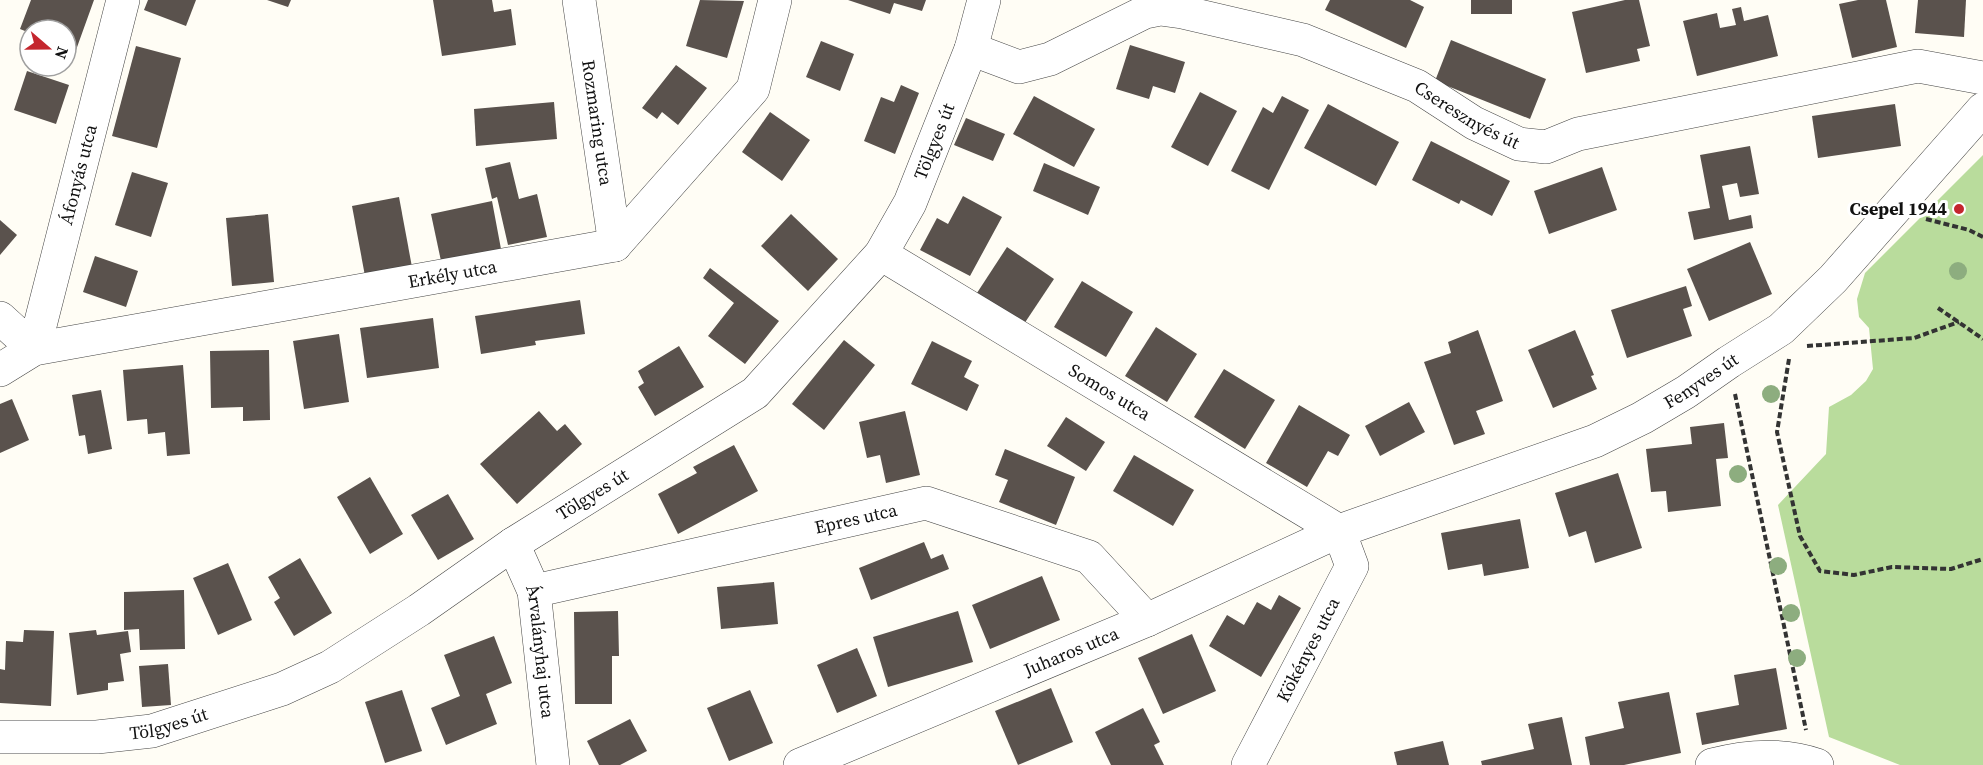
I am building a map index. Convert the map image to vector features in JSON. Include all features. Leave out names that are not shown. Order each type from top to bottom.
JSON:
[{"type":"street","name":"Áfonyás utca","points":[[34,349],[123,0]]},
{"type":"street","name":"Rozmaring utca","points":[[579,0],[615,245]]},
{"type":"street","points":[[615,245],[753,89],[775,0]]},
{"type":"street","name":"Tölgyes út","points":[[0,738],[98,737],[152,731],[282,689],[330,667],[419,610],[513,544],[754,393],[881,254],[910,203],[970,49],[984,0]]},
{"type":"street","name":"Cseresznyés út","points":[[970,49],[1019,67],[1050,59],[1145,12],[1160,9],[1182,12],[1303,40],[1417,86],[1497,135],[1534,147],[1546,147],[1578,134],[1918,66],[1983,78]]},
{"type":"street","name":"Fenyves út","points":[[1339,531],[1595,441],[1669,402],[1781,329],[1833,279],[1983,109]]},
{"type":"street","name":"Erkély utca","points":[[0,370],[34,349],[615,245]]},
{"type":"street","name":"Somos utca","points":[[881,254],[1339,531]]},
{"type":"street","points":[[0,318],[34,349]]},
{"type":"street","name":"Epres utca","points":[[534,591],[926,503],[1089,557],[1147,620]]},
{"type":"street","name":"Juharos utca","points":[[800,765],[1147,620],[1339,531]]},
{"type":"street","name":"Kökényes utca","points":[[1248,765],[1352,566],[1339,531]]},
{"type":"street","name":"Árvalányhaj utca","points":[[513,544],[534,591],[553,765]]},
{"type":"street","points":[[1712,765],[1735,759],[1762,756],[1814,764]]},
{"type":"path","points":[[1899,205],[1931,220],[1969,230],[1983,237]]},
{"type":"path","points":[[1938,308],[1983,339]]},
{"type":"path","points":[[1799,347],[1914,338],[1959,322]]},
{"type":"path","points":[[1790,357],[1777,432],[1800,536],[1820,571],[1854,575],[1892,567],[1952,568],[1983,559]]},
{"type":"path","points":[[1728,362],[1814,764]]},
{"type":"green space","points":[[1983,155],[1983,765],[1900,765],[1829,737],[1778,505],[1826,454],[1829,407],[1851,395],[1866,381],[1873,369],[1869,328],[1859,317],[1857,299],[1865,273]]},
{"type":"building","points":[[31,0],[94,0],[78,44],[78,18],[24,18]]},
{"type":"building","points":[[148,0],[196,0],[186,26],[144,10]]},
{"type":"building","points":[[267,0],[291,0],[288,7]]},
{"type":"building","points":[[433,0],[492,0],[494,12],[511,9],[516,45],[442,56]]},
{"type":"building","points":[[700,0],[744,1],[727,58],[686,46]]},
{"type":"building","points":[[848,0],[926,0],[922,11],[894,3],[890,14]]},
{"type":"building","points":[[1330,0],[1410,0],[1424,7],[1406,48],[1325,10]]},
{"type":"building","points":[[1471,0],[1512,0],[1512,14],[1471,14]]},
{"type":"building","points":[[1625,0],[1639,0],[1650,46],[1637,49],[1640,61],[1586,73],[1572,12]]},
{"type":"building","points":[[1858,0],[1886,0],[1897,47],[1852,58],[1839,4]]},
{"type":"building","points":[[1918,0],[1966,0],[1964,37],[1915,33]]},
{"type":"building","points":[[1741,7],[1744,21],[1768,15],[1778,56],[1697,76],[1683,21],[1717,13],[1720,28],[1736,25],[1732,9]]},
{"type":"building","points":[[1451,40],[1546,79],[1530,119],[1435,81]]},
{"type":"building","points":[[821,41],[854,54],[840,91],[806,77]]},
{"type":"building","points":[[1130,45],[1185,62],[1175,93],[1153,86],[1149,99],[1116,89]]},
{"type":"building","points":[[136,46],[181,58],[157,148],[112,136]]},
{"type":"building","points":[[676,65],[707,88],[678,125],[662,112],[657,119],[642,108]]},
{"type":"building","points":[[25,78],[48,78],[69,85],[56,124],[14,110]]},
{"type":"building","points":[[901,85],[919,93],[895,154],[864,141],[881,97],[894,102]]},
{"type":"building","points":[[1200,92],[1237,111],[1208,166],[1171,147]]},
{"type":"building","points":[[1034,96],[1095,129],[1074,167],[1013,134]]},
{"type":"building","points":[[1282,96],[1309,110],[1269,190],[1231,171],[1263,107],[1273,113]]},
{"type":"building","points":[[554,102],[557,139],[476,146],[474,109]]},
{"type":"building","points":[[1328,104],[1399,142],[1376,186],[1304,148]]},
{"type":"building","points":[[1895,104],[1901,146],[1818,158],[1812,116]]},
{"type":"building","points":[[770,112],[810,140],[782,181],[742,152]]},
{"type":"building","points":[[966,118],[1005,134],[993,161],[954,145]]},
{"type":"building","points":[[1431,141],[1510,181],[1492,216],[1461,200],[1459,204],[1412,180]]},
{"type":"building","points":[[1750,146],[1759,194],[1740,197],[1737,183],[1722,186],[1729,220],[1751,215],[1753,228],[1694,240],[1688,212],[1710,208],[1700,155]]},
{"type":"building","points":[[510,162],[519,199],[537,194],[547,237],[508,245],[497,197],[492,199],[485,168]]},
{"type":"building","points":[[1044,163],[1100,187],[1088,215],[1033,191]]},
{"type":"building","points":[[1602,167],[1617,210],[1549,234],[1534,191]]},
{"type":"building","points":[[132,172],[168,183],[151,237],[115,225]]},
{"type":"building","points":[[963,196],[1002,217],[970,276],[920,250],[937,218],[948,224]]},
{"type":"building","points":[[399,197],[412,267],[365,276],[352,206]]},
{"type":"building","points":[[492,201],[501,249],[441,261],[431,214]]},
{"type":"building","points":[[268,214],[274,282],[232,286],[226,218]]},
{"type":"building","points":[[791,214],[838,259],[808,291],[761,246]]},
{"type":"building","points":[[0,220],[17,235],[0,255]]},
{"type":"building","points":[[1750,242],[1772,294],[1709,321],[1687,269]]},
{"type":"building","points":[[1007,247],[1054,279],[1022,327],[975,296]]},
{"type":"building","points":[[95,256],[138,271],[126,307],[83,292]]},
{"type":"building","points":[[710,268],[779,321],[745,364],[708,336],[734,303],[703,278]]},
{"type":"building","points":[[1082,281],[1133,312],[1106,357],[1054,327]]},
{"type":"building","points":[[1686,286],[1692,306],[1683,309],[1692,336],[1627,358],[1611,310]]},
{"type":"building","points":[[580,300],[585,334],[535,341],[536,345],[481,354],[475,316]]},
{"type":"building","points":[[433,318],[439,368],[367,378],[360,328]]},
{"type":"building","points":[[1156,327],[1197,354],[1167,402],[1125,376]]},
{"type":"building","points":[[1478,330],[1503,401],[1476,411],[1485,434],[1454,445],[1424,362],[1451,353],[1448,342]]},
{"type":"building","points":[[1575,330],[1594,375],[1591,376],[1597,389],[1553,408],[1528,350]]},
{"type":"building","points":[[339,334],[349,402],[304,409],[293,341]]},
{"type":"building","points":[[844,340],[875,365],[824,430],[792,404]]},
{"type":"building","points":[[932,341],[972,361],[964,377],[979,385],[967,411],[911,384]]},
{"type":"building","points":[[679,346],[704,387],[655,416],[638,387],[644,383],[638,371]]},
{"type":"building","points":[[269,350],[270,420],[243,421],[243,407],[211,408],[210,351]]},
{"type":"building","points":[[183,365],[190,454],[167,456],[165,432],[148,434],[147,419],[127,421],[123,370]]},
{"type":"building","points":[[1224,369],[1275,400],[1245,449],[1194,417]]},
{"type":"building","points":[[101,390],[112,449],[88,454],[85,435],[79,436],[72,395]]},
{"type":"building","points":[[12,399],[29,440],[0,453],[0,404]]},
{"type":"building","points":[[1409,402],[1425,432],[1380,456],[1365,426]]},
{"type":"building","points":[[1299,405],[1350,435],[1338,456],[1328,451],[1307,487],[1266,463]]},
{"type":"building","points":[[539,411],[557,431],[565,424],[582,444],[517,504],[480,464]]},
{"type":"building","points":[[905,411],[920,475],[886,483],[880,455],[867,458],[859,422]]},
{"type":"building","points":[[1066,417],[1105,442],[1086,471],[1047,446]]},
{"type":"building","points":[[1724,423],[1728,458],[1716,459],[1721,506],[1668,512],[1666,491],[1651,492],[1646,449],[1692,444],[1690,427]]},
{"type":"building","points":[[734,445],[758,491],[678,534],[658,494],[697,473],[693,467]]},
{"type":"building","points":[[1005,449],[1075,477],[1056,525],[999,502],[1008,480],[995,475]]},
{"type":"building","points":[[1134,455],[1194,490],[1173,526],[1113,491]]},
{"type":"building","points":[[1618,473],[1642,548],[1595,563],[1586,531],[1569,537],[1555,493]]},
{"type":"building","points":[[370,477],[403,534],[370,554],[337,497]]},
{"type":"building","points":[[448,494],[474,539],[438,560],[411,515]]},
{"type":"building","points":[[1520,519],[1529,568],[1484,576],[1482,564],[1448,570],[1441,533]]},
{"type":"building","points":[[924,542],[931,559],[943,554],[949,569],[871,600],[859,568]]},
{"type":"building","points":[[300,558],[332,613],[294,636],[274,602],[280,598],[268,577]]},
{"type":"building","points":[[228,563],[252,620],[218,635],[193,578]]},
{"type":"building","points":[[1042,576],[1060,620],[990,649],[972,605]]},
{"type":"building","points":[[774,582],[778,624],[721,629],[717,587]]},
{"type":"building","points":[[184,590],[185,649],[140,650],[139,629],[124,630],[124,592]]},
{"type":"building","points":[[1279,595],[1301,608],[1261,677],[1209,646],[1227,615],[1244,625],[1257,602],[1271,610]]},
{"type":"building","points":[[618,611],[619,656],[612,656],[612,704],[575,704],[574,612]]},
{"type":"building","points":[[958,611],[973,662],[888,687],[873,637]]},
{"type":"building","points":[[24,630],[54,631],[51,706],[0,703],[0,669],[5,670],[6,641],[23,642]]},
{"type":"building","points":[[96,630],[97,635],[128,631],[131,652],[120,654],[124,681],[108,683],[108,690],[77,695],[69,633]]},
{"type":"building","points":[[1192,634],[1216,691],[1163,714],[1138,658]]},
{"type":"building","points":[[494,636],[512,683],[486,694],[497,724],[446,745],[431,708],[460,696],[444,655]]},
{"type":"building","points":[[857,648],[877,696],[837,713],[817,665]]},
{"type":"building","points":[[168,664],[171,705],[142,707],[139,666]]},
{"type":"building","points":[[1776,668],[1787,729],[1702,745],[1696,713],[1739,705],[1734,675]]},
{"type":"building","points":[[1051,688],[1073,742],[1018,765],[995,711]]},
{"type":"building","points":[[402,690],[422,751],[385,763],[365,702]]},
{"type":"building","points":[[750,690],[773,743],[729,761],[707,708]]},
{"type":"building","points":[[1669,692],[1681,753],[1624,765],[1590,765],[1585,737],[1624,728],[1618,702]]},
{"type":"building","points":[[1143,708],[1160,742],[1154,745],[1164,765],[1111,765],[1095,732]]},
{"type":"building","points":[[1562,717],[1572,765],[1482,765],[1481,761],[1534,749],[1528,724]]},
{"type":"building","points":[[630,719],[647,751],[620,765],[599,765],[587,741]]},
{"type":"building","points":[[1443,741],[1449,765],[1397,765],[1394,752]]},
{"type":"place","name":"Csepel 1944","points":[[1959,209]]}]
